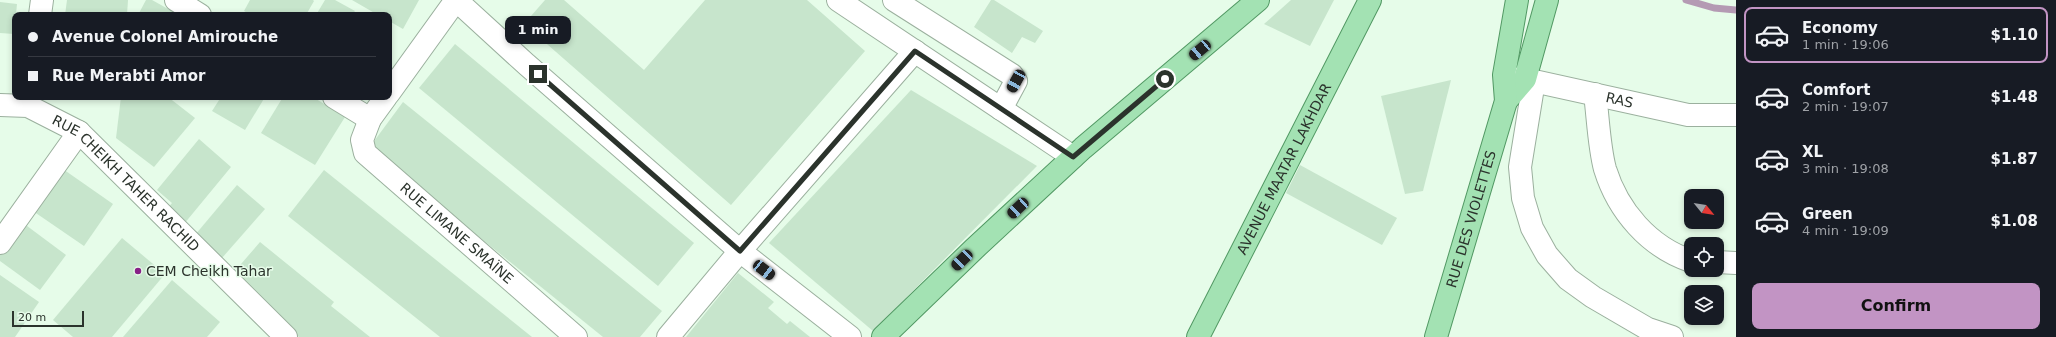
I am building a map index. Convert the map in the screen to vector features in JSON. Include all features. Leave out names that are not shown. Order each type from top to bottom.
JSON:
[{"type":"main road","points":[[883,337],[974,249],[1073,157],[1258,0]]},
{"type":"main road","name":"AVENUE MAATAR LAKHDAR","points":[[1198,337],[1370,0]]},
{"type":"main road","points":[[1506,101],[1504,75],[1517,0]]},
{"type":"main road","points":[[1506,101],[1529,80],[1547,0]]},
{"type":"main road","name":"RUE DES VIOLETTES","points":[[1436,337],[1506,101]]},
{"type":"street","points":[[40,12],[42,0]]},
{"type":"street","points":[[176,0],[195,12]]},
{"type":"street","points":[[392,89],[456,0],[526,64],[740,251],[850,337]]},
{"type":"street","points":[[838,0],[1073,157]]},
{"type":"street","points":[[894,0],[1012,75],[1016,81],[1001,109]]},
{"type":"street","points":[[668,337],[740,251],[915,51]]},
{"type":"street","name":"RAS","points":[[1504,75],[1688,114],[1736,115]]},
{"type":"street","points":[[1529,80],[1520,167],[1523,198],[1532,228],[1547,255],[1568,279],[1593,297],[1648,329],[1672,337]]},
{"type":"street","points":[[1595,94],[1605,168],[1614,192],[1627,215],[1645,234],[1666,250],[1684,258]]},
{"type":"street","points":[[339,100],[370,119]]},
{"type":"street","name":"RUE LIMANE SMAÏNE","points":[[384,100],[370,119],[362,140],[365,153],[576,337]]},
{"type":"street","points":[[0,105],[29,102]]},
{"type":"street","name":"RUE CHEIKH TAHER RACHID","points":[[29,102],[79,132],[286,337]]},
{"type":"street","points":[[0,243],[79,132]]},
{"type":"street","points":[[1724,262],[1736,263]]},
{"type":"building","points":[[67,0],[128,0],[127,12],[65,12]]},
{"type":"building","points":[[146,0],[152,0],[174,12],[140,12]]},
{"type":"building","points":[[250,0],[314,1],[308,12],[244,11]]},
{"type":"building","points":[[325,0],[335,0],[355,11],[354,12],[318,12]]},
{"type":"building","points":[[352,0],[419,0],[403,29],[392,23],[392,12],[373,12]]},
{"type":"building","points":[[545,0],[564,0],[644,70],[705,0],[807,0],[865,51],[731,205],[524,24]]},
{"type":"building","points":[[991,0],[994,0],[1043,31],[1035,43],[1022,37],[1012,53],[974,27]]},
{"type":"building","points":[[1291,0],[1334,0],[1310,46],[1264,24]]},
{"type":"building","points":[[0,2],[17,4],[16,12],[12,12],[12,34],[0,33]]},
{"type":"building","points":[[455,44],[694,243],[658,286],[419,88]]},
{"type":"building","points":[[1451,80],[1423,191],[1405,194],[1381,96]]},
{"type":"building","points":[[911,90],[1037,166],[873,331],[769,243]]},
{"type":"building","points":[[121,100],[172,100],[195,118],[154,167],[116,138]]},
{"type":"building","points":[[219,100],[263,100],[245,130],[212,111]]},
{"type":"building","points":[[281,100],[318,100],[345,117],[315,165],[261,133]]},
{"type":"building","points":[[403,102],[662,311],[640,337],[603,337],[369,148]]},
{"type":"building","points":[[199,139],[231,167],[184,224],[167,209],[172,203],[157,190]]},
{"type":"building","points":[[1300,165],[1397,218],[1382,245],[1286,193]]},
{"type":"building","points":[[60,167],[113,204],[84,246],[30,209]]},
{"type":"building","points":[[324,170],[532,337],[440,337],[288,216]]},
{"type":"building","points":[[237,185],[265,209],[222,258],[195,235]]},
{"type":"building","points":[[19,220],[66,255],[40,290],[0,261],[0,247]]},
{"type":"building","points":[[122,238],[165,274],[112,337],[73,337],[53,320]]},
{"type":"building","points":[[260,242],[334,302],[331,306],[370,337],[299,337],[229,278]]},
{"type":"building","points":[[738,273],[774,302],[768,308],[787,324],[790,321],[810,337],[686,337]]},
{"type":"building","points":[[0,275],[39,302],[15,337],[0,337]]},
{"type":"building","points":[[172,280],[220,322],[207,337],[123,337]]},
{"type":"waterway","points":[[1686,0],[1714,8],[1736,10]]},
{"type":"place","name":"CEM Cheikh Tahar","points":[[138,271]]},
{"type":"route","points":[[538,74],[740,251],[915,51],[1073,157],[1165,79]]}]
